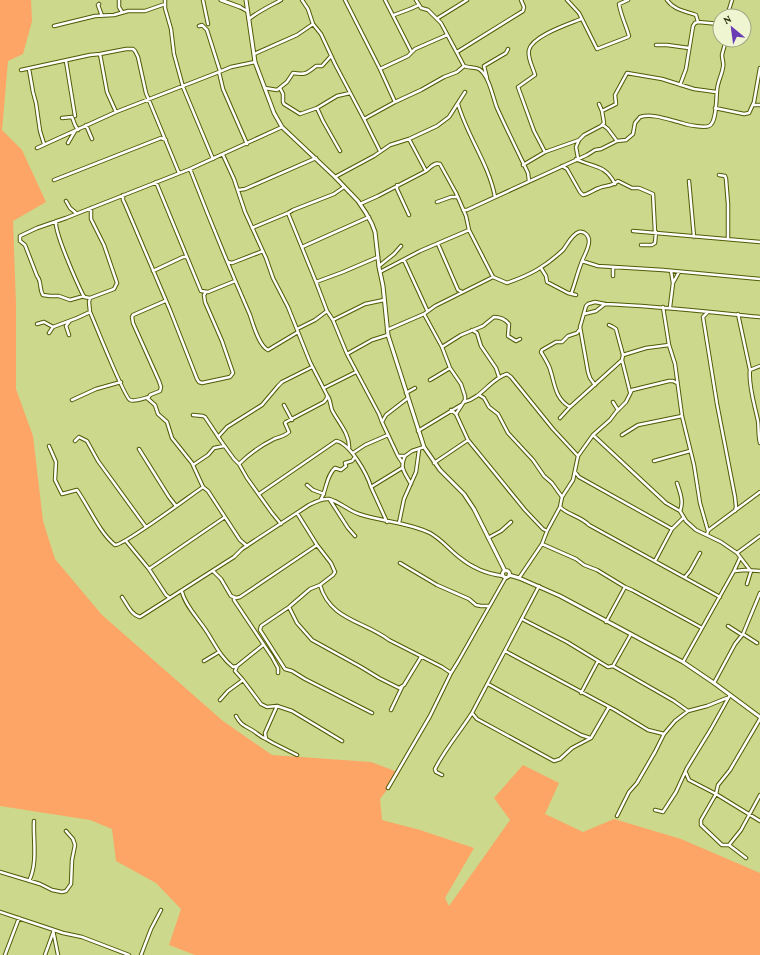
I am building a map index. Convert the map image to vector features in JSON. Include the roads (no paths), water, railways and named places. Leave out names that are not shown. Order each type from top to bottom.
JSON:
[{"type":"street","points":[[119,0],[119,7],[122,12]]},
{"type":"street","points":[[165,0],[164,5],[171,29],[174,54],[183,87],[213,159]]},
{"type":"street","points":[[203,0],[208,24]]},
{"type":"street","points":[[221,0],[240,6],[247,11]]},
{"type":"street","points":[[248,19],[259,11],[281,0]]},
{"type":"street","points":[[302,0],[308,9],[312,25],[316,27],[325,42],[380,152]]},
{"type":"street","points":[[345,0],[396,102]]},
{"type":"street","points":[[385,0],[394,15],[411,51]]},
{"type":"street","points":[[416,0],[421,8],[426,9],[438,18],[464,66]]},
{"type":"street","points":[[438,18],[467,0]]},
{"type":"street","points":[[457,52],[524,11],[521,0]]},
{"type":"street","points":[[567,0],[578,12],[598,49],[629,36],[621,16],[619,4],[628,0]]},
{"type":"street","points":[[667,0],[676,9],[696,15],[698,22]]},
{"type":"street","points":[[240,6],[246,2],[255,62],[274,113],[282,127],[335,177],[360,204],[369,217],[375,232],[388,335],[424,448],[434,463],[464,494],[474,509],[505,571],[508,571],[463,654],[451,673],[430,716],[388,788]]},
{"type":"street","points":[[99,4],[98,5],[102,16]]},
{"type":"street","points":[[394,15],[410,10],[419,4]]},
{"type":"street","points":[[54,26],[134,10],[145,11],[164,5]]},
{"type":"street","points":[[545,152],[530,121],[518,86],[535,74],[529,58],[531,45],[548,33],[581,19]]},
{"type":"street","points":[[680,85],[686,69],[693,26],[698,22],[712,23]]},
{"type":"street","points":[[199,26],[202,25],[207,30],[226,95],[247,144]]},
{"type":"street","points":[[254,54],[297,35],[312,25]]},
{"type":"street","points":[[380,69],[408,56],[411,51],[447,35]]},
{"type":"street","points":[[656,45],[667,44],[689,48]]},
{"type":"street","points":[[463,210],[467,210],[617,141],[626,140],[632,137],[636,121],[640,117],[660,117],[685,124],[710,126],[716,108],[716,92],[723,67],[722,53],[724,48]]},
{"type":"street","points":[[21,70],[90,55],[126,49],[135,51],[138,57],[144,88],[179,173]]},
{"type":"street","points":[[508,49],[506,53],[484,66],[497,107],[528,173],[529,181]]},
{"type":"street","points":[[100,54],[107,92],[116,112]]},
{"type":"street","points":[[265,88],[275,91],[287,82],[293,73],[302,75],[316,66],[322,66],[331,56]]},
{"type":"street","points":[[66,61],[74,116]]},
{"type":"street","points":[[37,148],[116,112],[231,67],[255,62]]},
{"type":"street","points":[[464,66],[479,69],[488,82]]},
{"type":"street","points":[[364,118],[422,90],[444,77],[457,72],[464,66]]},
{"type":"street","points":[[716,108],[747,114],[751,111],[760,68]]},
{"type":"street","points":[[29,69],[40,131],[44,144]]},
{"type":"street","points":[[602,111],[616,104],[615,96],[627,73],[716,92]]},
{"type":"street","points":[[682,81],[684,86]]},
{"type":"street","points":[[280,88],[283,94],[284,104],[302,114],[317,108],[337,96],[350,93]]},
{"type":"street","points":[[335,177],[374,156],[390,145],[409,139],[437,126],[449,117],[466,92]]},
{"type":"street","points":[[458,103],[461,115],[487,171],[495,197]]},
{"type":"street","points":[[599,104],[602,111],[603,125],[617,141]]},
{"type":"street","points":[[753,105],[760,105]]},
{"type":"street","points":[[317,108],[322,121],[340,151]]},
{"type":"street","points":[[62,118],[72,117],[77,131]]},
{"type":"street","points":[[86,125],[92,139]]},
{"type":"street","points":[[524,164],[545,152],[579,140],[603,125]]},
{"type":"street","points":[[91,208],[91,218],[104,245],[117,283],[114,289],[90,298],[84,296],[70,300],[60,296],[43,295],[40,280],[25,246],[20,241],[20,237],[22,235],[56,220],[76,214],[123,195],[190,169],[282,127]]},
{"type":"street","points":[[68,142],[77,131]]},
{"type":"street","points":[[54,180],[161,138],[166,140]]},
{"type":"street","points":[[409,139],[426,171]]},
{"type":"street","points":[[577,159],[577,144],[579,140]]},
{"type":"street","points":[[223,155],[252,228],[263,251],[273,278],[288,307],[312,367],[324,388],[330,400],[333,411],[348,438],[348,448]]},
{"type":"street","points":[[238,190],[245,189],[316,158]]},
{"type":"street","points":[[577,159],[605,170],[612,177],[615,184]]},
{"type":"street","points":[[360,204],[398,186],[426,171],[435,164],[440,164],[455,195],[458,197],[466,216],[469,230],[494,277],[507,283],[541,268],[562,250],[577,233],[585,233],[589,238],[589,243],[572,294]]},
{"type":"street","points":[[562,166],[567,169],[583,195],[600,187],[609,186],[620,181],[632,188],[640,188],[653,194],[655,243],[652,245],[641,246]]},
{"type":"street","points":[[190,169],[259,338],[266,349],[270,349],[298,332]]},
{"type":"street","points":[[719,174],[725,176],[726,179],[728,238]]},
{"type":"street","points":[[689,181],[694,237]]},
{"type":"street","points":[[156,182],[199,288],[203,292],[206,292],[235,281]]},
{"type":"street","points":[[398,186],[397,189],[409,215]]},
{"type":"street","points":[[252,228],[334,194],[344,187]]},
{"type":"street","points":[[393,188],[397,189]]},
{"type":"street","points":[[123,195],[123,200],[199,382],[207,382],[230,377],[233,373],[222,341],[205,302],[204,295],[206,292]]},
{"type":"street","points":[[437,202],[455,195]]},
{"type":"street","points":[[66,201],[76,214]]},
{"type":"street","points":[[466,216],[467,210]]},
{"type":"street","points":[[288,214],[327,311],[333,320],[347,354],[379,414],[402,462]]},
{"type":"street","points":[[302,247],[369,217]]},
{"type":"street","points":[[56,220],[56,227],[62,245],[84,296]]},
{"type":"street","points":[[380,272],[420,251],[469,230]]},
{"type":"street","points":[[633,231],[694,237],[728,238],[760,242]]},
{"type":"street","points":[[438,244],[458,290],[457,295]]},
{"type":"street","points":[[379,267],[401,246]]},
{"type":"street","points":[[228,262],[232,263],[263,251]]},
{"type":"street","points":[[316,282],[344,272],[378,256]]},
{"type":"street","points":[[153,270],[183,257],[187,257]]},
{"type":"street","points":[[404,260],[428,310]]},
{"type":"street","points":[[582,261],[598,266],[760,279]]},
{"type":"street","points":[[230,267],[232,263]]},
{"type":"street","points":[[613,267],[613,276]]},
{"type":"street","points":[[541,268],[546,276],[547,282],[576,295]]},
{"type":"street","points":[[670,307],[673,283],[671,271]]},
{"type":"street","points":[[673,283],[679,272]]},
{"type":"street","points":[[387,330],[424,314],[428,310],[462,292],[494,277]]},
{"type":"street","points":[[458,290],[462,292]]},
{"type":"street","points":[[90,298],[88,302],[90,312],[112,367],[130,400],[147,398],[150,395],[160,391],[161,384],[133,323],[132,317],[133,315],[165,301]]},
{"type":"street","points":[[333,320],[365,304],[384,300]]},
{"type":"street","points":[[595,385],[588,372],[580,329],[586,306],[588,304],[595,302],[605,304],[670,307],[687,311],[760,317]]},
{"type":"street","points":[[584,314],[596,312],[605,304]]},
{"type":"street","points":[[663,307],[669,345],[675,364],[682,416],[694,465],[700,503],[708,531],[707,535]]},
{"type":"street","points":[[297,329],[306,325],[327,311]]},
{"type":"street","points":[[49,333],[53,327],[90,312]]},
{"type":"street","points":[[708,312],[703,317],[705,332],[735,497],[735,511]]},
{"type":"street","points":[[424,314],[442,347],[450,368],[461,384],[465,396],[470,400]]},
{"type":"street","points":[[738,314],[750,370],[749,376],[754,400],[754,409],[758,423],[760,443]]},
{"type":"street","points":[[442,347],[472,330],[483,326],[494,317],[501,318],[509,324],[508,336],[516,341],[520,339]]},
{"type":"street","points":[[69,334],[66,326],[70,321]]},
{"type":"street","points":[[37,324],[44,322],[53,327]]},
{"type":"street","points":[[609,325],[616,329],[623,355],[622,360],[630,393]]},
{"type":"street","points":[[570,407],[563,402],[557,393],[550,369],[541,352],[556,342],[561,342],[568,336],[577,333],[580,329]]},
{"type":"street","points":[[472,330],[477,333],[481,346],[496,368],[499,377]]},
{"type":"street","points":[[347,354],[372,340],[388,335]]},
{"type":"street","points":[[623,355],[646,348],[669,345]]},
{"type":"street","points":[[560,418],[570,407],[622,360]]},
{"type":"street","points":[[750,370],[760,366]]},
{"type":"street","points":[[218,437],[227,427],[262,405],[282,382],[312,367]]},
{"type":"street","points":[[430,380],[450,368]]},
{"type":"street","points":[[324,388],[356,372]]},
{"type":"street","points":[[418,431],[470,400],[489,387],[499,377],[507,374],[552,429],[578,456]]},
{"type":"street","points":[[519,578],[542,544],[560,507],[562,498],[571,484],[578,456],[593,436],[626,402],[630,393],[634,389],[673,381],[677,383]]},
{"type":"street","points":[[72,400],[96,389],[121,382]]},
{"type":"street","points":[[406,393],[415,388]]},
{"type":"street","points":[[478,394],[484,398],[489,407],[498,414],[508,433],[533,460],[544,476],[561,493],[562,498]]},
{"type":"street","points":[[239,464],[262,446],[287,434],[289,432],[285,423],[324,402],[327,395]]},
{"type":"street","points":[[456,414],[463,403],[465,396]]},
{"type":"street","points":[[147,398],[155,405],[158,414],[167,422],[172,438],[193,465],[203,487],[208,491],[240,540],[247,546]]},
{"type":"street","points":[[382,422],[386,415],[408,398]]},
{"type":"street","points":[[613,402],[618,410]]},
{"type":"street","points":[[284,405],[292,420]]},
{"type":"street","points":[[451,410],[456,414],[468,440],[525,510],[543,529],[547,531]]},
{"type":"street","points":[[379,414],[386,415]]},
{"type":"street","points":[[193,415],[204,416],[224,446],[239,464],[272,514],[281,524]]},
{"type":"street","points":[[622,435],[638,425],[682,416]]},
{"type":"street","points":[[321,499],[325,493],[327,482],[332,470],[335,468],[341,470],[346,466],[345,463],[352,461],[354,454],[362,446],[388,435]]},
{"type":"street","points":[[593,436],[666,503],[680,511],[683,518],[696,530],[721,542],[737,553],[750,570],[748,584]]},
{"type":"street","points":[[75,441],[79,437],[84,438],[87,441],[98,461],[146,527]]},
{"type":"street","points":[[434,463],[468,440]]},
{"type":"street","points":[[259,494],[314,455],[326,449],[335,442],[342,442],[354,454],[366,474],[387,522]]},
{"type":"street","points":[[49,446],[56,462],[55,480],[62,494],[76,490],[98,525],[113,543],[118,545],[126,541],[203,487]]},
{"type":"street","points":[[193,465],[208,455],[214,448],[224,446]]},
{"type":"street","points":[[410,484],[402,468],[402,462],[405,456],[412,451],[424,448]]},
{"type":"street","points":[[139,449],[176,506]]},
{"type":"street","points":[[399,523],[404,499],[416,472],[419,450]]},
{"type":"street","points":[[654,461],[690,451]]},
{"type":"street","points":[[398,456],[405,456]]},
{"type":"street","points":[[371,487],[402,468]]},
{"type":"street","points":[[575,472],[579,477],[672,529]]},
{"type":"street","points":[[677,483],[681,496],[682,508],[680,511]]},
{"type":"street","points":[[307,485],[313,490],[325,493],[355,536]]},
{"type":"street","points":[[708,531],[760,492]]},
{"type":"street","points":[[122,597],[132,612],[140,617],[182,592],[234,557],[247,546],[309,505],[321,499],[329,499],[356,513],[387,522],[399,523],[432,534],[469,564],[483,571],[519,578],[539,586],[683,662],[714,683],[760,718],[730,770],[718,785],[716,794],[701,820],[701,825],[722,845],[729,845],[746,858]]},
{"type":"street","points":[[336,510],[342,506]]},
{"type":"street","points":[[560,507],[563,511],[581,518],[589,525],[720,597]]},
{"type":"street","points":[[297,513],[317,545],[331,563],[335,572],[333,575],[310,589],[289,607],[259,628],[285,669],[372,713]]},
{"type":"street","points":[[149,569],[225,517]]},
{"type":"street","points":[[655,561],[672,529],[683,518]]},
{"type":"street","points":[[488,538],[501,531],[511,522]]},
{"type":"street","points":[[737,553],[760,536]]},
{"type":"street","points":[[126,541],[149,569],[166,595],[171,598]]},
{"type":"street","points":[[542,544],[597,570],[625,587],[702,628]]},
{"type":"street","points":[[234,597],[240,597],[317,545]]},
{"type":"street","points":[[685,577],[700,553]]},
{"type":"street","points":[[683,662],[720,597],[740,558]]},
{"type":"street","points":[[400,563],[437,585],[476,604],[481,606],[489,606]]},
{"type":"street","points":[[213,570],[221,579],[231,596],[234,597],[237,605],[278,668],[278,673]]},
{"type":"street","points":[[734,571],[750,570],[760,572]]},
{"type":"street","points":[[505,571],[506,576]]},
{"type":"street","points":[[320,584],[327,601],[341,614],[451,673]]},
{"type":"street","points":[[442,775],[436,772],[435,769],[451,742],[460,732],[472,713],[539,586]]},
{"type":"street","points":[[606,622],[625,587]]},
{"type":"street","points":[[182,592],[186,602],[206,630],[219,652],[233,667],[261,704],[267,707],[277,706],[292,711],[342,741]]},
{"type":"street","points":[[714,683],[735,644],[743,635],[760,593]]},
{"type":"street","points":[[289,607],[301,629],[314,642],[381,679],[400,688],[402,687]]},
{"type":"street","points":[[522,619],[566,642],[608,667],[613,666],[674,701],[688,711]]},
{"type":"street","points":[[728,626],[757,643]]},
{"type":"street","points":[[613,666],[631,634]]},
{"type":"street","points":[[233,667],[237,666],[264,645]]},
{"type":"street","points":[[505,651],[581,693],[631,718],[648,730],[664,734]]},
{"type":"street","points":[[204,661],[219,652]]},
{"type":"street","points":[[391,710],[402,687],[421,657]]},
{"type":"street","points":[[581,693],[598,661]]},
{"type":"street","points":[[235,671],[237,666]]},
{"type":"street","points":[[220,700],[228,690],[243,680]]},
{"type":"street","points":[[488,684],[581,735],[591,738]]},
{"type":"street","points":[[655,810],[663,812],[730,695]]},
{"type":"street","points":[[617,816],[629,792],[637,783],[664,734],[675,721],[688,711],[707,706],[727,698]]},
{"type":"street","points":[[266,739],[265,733],[277,706]]},
{"type":"street","points":[[472,713],[477,719],[554,761],[560,759],[572,748],[591,738],[609,707]]},
{"type":"street","points":[[236,716],[240,723],[247,729],[297,755]]},
{"type":"street","points":[[260,736],[265,733]]},
{"type":"street","points":[[686,772],[689,780],[716,794],[760,821]]},
{"type":"street","points":[[729,845],[736,837],[760,796]]},
{"type":"street","points":[[29,881],[34,864],[34,821]]},
{"type":"street","points":[[0,872],[62,892],[70,886],[74,841],[66,831]]},
{"type":"street","points":[[141,955],[151,929],[161,910]]},
{"type":"street","points":[[0,912],[53,931],[82,937],[124,954]]},
{"type":"street","points":[[5,955],[19,918]]},
{"type":"street","points":[[44,955],[53,931]]},
{"type":"street","points":[[53,931],[58,955]]}]
